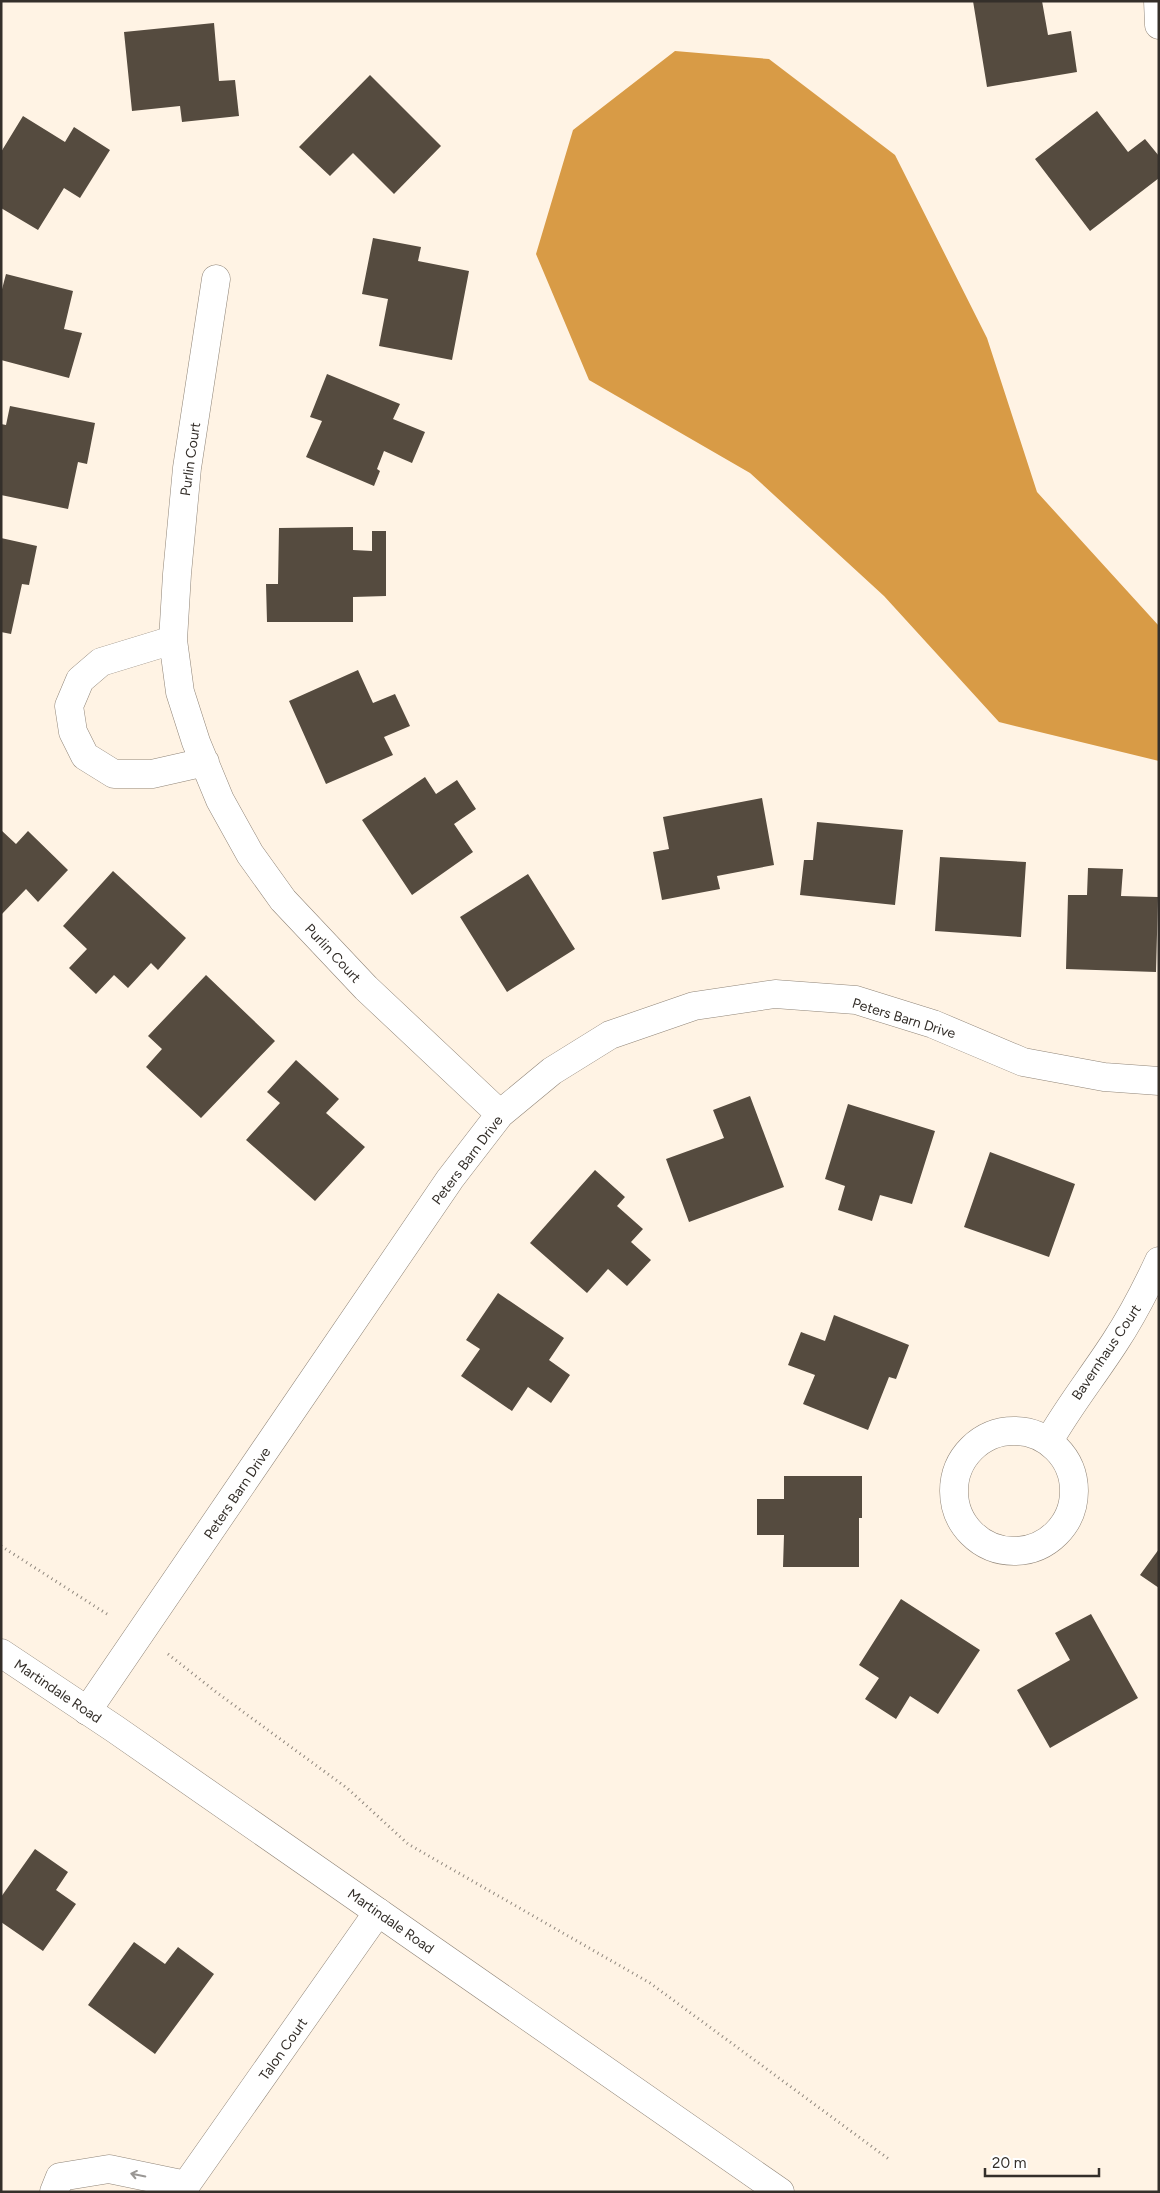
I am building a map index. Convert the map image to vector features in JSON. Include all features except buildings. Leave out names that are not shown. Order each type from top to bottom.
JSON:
[{"type":"street","points":[[1158,1],[1159,25]]},
{"type":"street","name":"Purlin Court","points":[[216,279],[187,468],[177,574],[173,640],[180,692],[204,762],[220,800],[250,854],[283,900],[366,988],[500,1114]]},
{"type":"street","points":[[173,640],[101,662],[80,680],[69,706],[73,732],[86,756],[114,774],[152,774],[204,762]]},
{"type":"street","name":"Peters Barn Drive","points":[[87,1711],[140,1636],[450,1179],[500,1114],[552,1071],[610,1035],[694,1006],[775,994],[856,1000],[933,1024],[1024,1062],[1104,1077],[1159,1081]]},
{"type":"street","name":"Bavernhaus Court","points":[[1049,1441],[1065,1413],[1119,1335],[1143,1295],[1159,1261]]},
{"type":"street","points":[[1001,1431],[1026,1432],[1049,1441],[1067,1460],[1074,1484],[1072,1509],[1059,1531],[1039,1546],[1014,1552],[989,1547],[969,1532],[956,1510],[953,1485],[961,1461],[978,1442],[1001,1431]]},
{"type":"street","name":"Martindale Road","points":[[1,1653],[378,1912],[780,2192]]},
{"type":"street","name":"Talon Court","points":[[54,2192],[60,2177],[109,2169],[184,2188],[378,1912]]},
{"type":"path","points":[[1,1546],[164,1652],[347,1788],[408,1844],[650,1983],[890,2160]]},
{"type":"shaded area","points":[[675,51],[769,59],[895,155],[987,338],[1037,492],[1159,626],[1159,761],[999,722],[884,596],[750,473],[589,380],[536,254],[573,130]]}]
